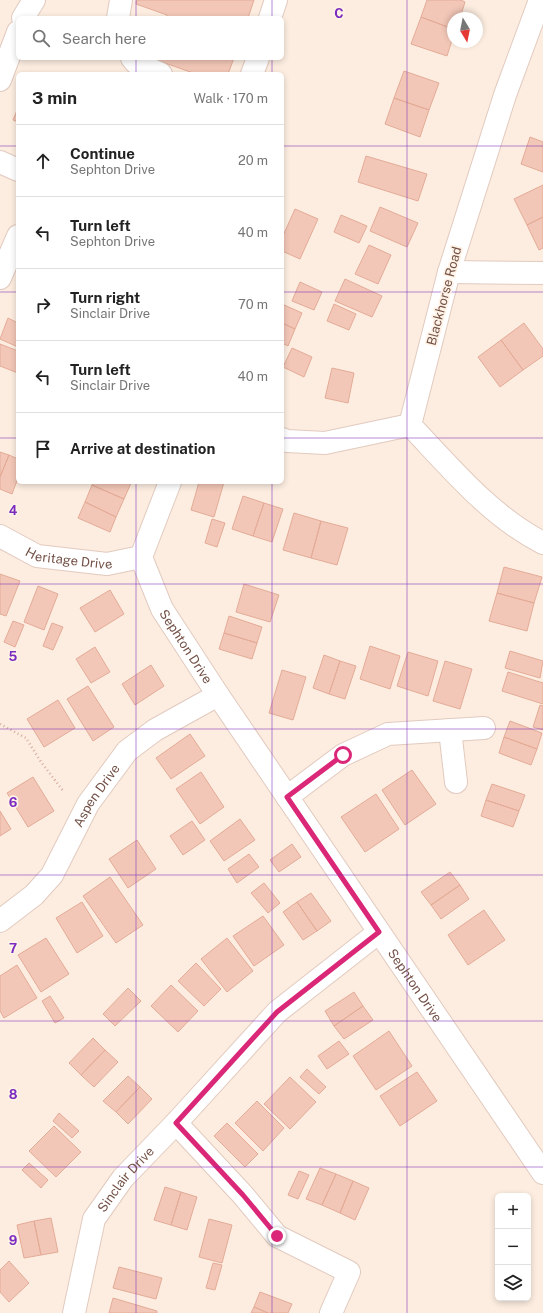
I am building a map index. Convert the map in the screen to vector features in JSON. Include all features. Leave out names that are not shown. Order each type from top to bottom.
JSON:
[{"type":"street","points":[[24,16],[34,0]]},
{"type":"street","points":[[118,16],[121,0]]},
{"type":"street","points":[[271,16],[276,0]]},
{"type":"street","name":"Blackhorse Road","points":[[410,425],[449,272],[508,87],[540,0]]},
{"type":"street","points":[[0,80],[16,37]]},
{"type":"street","points":[[134,60],[136,63],[156,72]]},
{"type":"street","points":[[253,72],[257,60]]},
{"type":"street","points":[[0,162],[16,169]]},
{"type":"street","points":[[0,278],[16,241]]},
{"type":"street","points":[[449,272],[543,273]]},
{"type":"street","points":[[284,440],[325,443],[410,425],[455,473],[491,508],[531,537],[543,543]]},
{"type":"street","points":[[141,557],[169,484]]},
{"type":"street","name":"Heritage Drive","points":[[0,536],[37,556],[107,564],[141,557]]},
{"type":"street","name":"Sephton Drive","points":[[141,557],[162,609],[218,695],[543,1173]]},
{"type":"street","name":"Aspen Drive","points":[[0,921],[34,895],[52,875],[88,804],[127,751],[155,730],[218,695]]},
{"type":"street","points":[[287,797],[343,755],[388,734],[484,728]]},
{"type":"street","points":[[450,730],[456,782]]},
{"type":"street","name":"Sinclair Drive","points":[[74,1313],[94,1220],[123,1178],[176,1123],[277,1012],[379,932]]},
{"type":"street","points":[[176,1123],[243,1195],[277,1236],[348,1272],[331,1313]]},
{"type":"path","points":[[0,724],[26,738],[41,762],[64,792],[76,801],[88,804]]},
{"type":"building","points":[[137,0],[254,0],[249,16],[167,16],[136,4]]},
{"type":"building","points":[[427,0],[461,0],[465,2],[462,12],[447,12],[447,27],[421,17]]},
{"type":"building","points":[[421,17],[447,27],[447,48],[450,48],[447,56],[411,44]]},
{"type":"building","points":[[157,60],[233,60],[229,72],[190,72]]},
{"type":"building","points":[[404,71],[439,83],[429,110],[394,98]]},
{"type":"building","points":[[394,98],[429,110],[420,137],[385,124]]},
{"type":"building","points":[[16,113],[16,121],[13,120]]},
{"type":"building","points":[[530,137],[543,142],[543,172],[521,164]]},
{"type":"building","points":[[366,156],[427,174],[418,201],[358,182]]},
{"type":"building","points":[[543,185],[543,217],[527,225],[514,199]]},
{"type":"building","points":[[380,207],[418,223],[407,247],[370,231]]},
{"type":"building","points":[[295,209],[318,219],[300,259],[284,252],[284,234]]},
{"type":"building","points":[[341,215],[367,226],[359,243],[334,232]]},
{"type":"building","points":[[543,217],[543,248],[539,250],[527,225]]},
{"type":"building","points":[[369,245],[391,255],[378,284],[355,274]]},
{"type":"building","points":[[345,279],[382,296],[372,317],[335,301]]},
{"type":"building","points":[[300,282],[322,292],[314,310],[292,301]]},
{"type":"building","points":[[334,304],[356,314],[349,330],[327,321]]},
{"type":"building","points":[[284,305],[302,313],[295,329],[284,324]]},
{"type":"building","points":[[8,318],[16,322],[16,346],[0,339]]},
{"type":"building","points":[[524,323],[543,349],[543,356],[523,370],[501,340]]},
{"type":"building","points":[[284,324],[295,329],[288,346],[284,344]]},
{"type":"building","points":[[501,340],[523,370],[500,387],[478,357]]},
{"type":"building","points":[[0,344],[16,350],[16,372],[0,366]]},
{"type":"building","points":[[292,348],[312,357],[304,377],[284,367]]},
{"type":"building","points":[[332,368],[354,373],[348,403],[325,398]]},
{"type":"building","points":[[0,452],[9,455],[0,477]]},
{"type":"building","points":[[9,455],[16,458],[16,483],[12,494],[0,489],[0,477]]},
{"type":"building","points":[[93,484],[131,484],[124,499],[92,485]]},
{"type":"building","points":[[198,484],[223,484],[214,517],[191,510]]},
{"type":"building","points":[[92,485],[124,499],[116,517],[85,502]]},
{"type":"building","points":[[243,496],[264,503],[253,536],[232,529]]},
{"type":"building","points":[[85,502],[116,517],[110,532],[78,518]]},
{"type":"building","points":[[264,503],[283,509],[272,542],[253,536]]},
{"type":"building","points":[[294,513],[321,521],[311,558],[283,550]]},
{"type":"building","points":[[212,519],[225,523],[217,547],[205,543]]},
{"type":"building","points":[[321,521],[348,528],[337,565],[311,558]]},
{"type":"building","points":[[504,567],[542,577],[534,603],[497,593]]},
{"type":"building","points":[[0,574],[20,581],[6,616],[0,614]]},
{"type":"building","points":[[244,584],[279,595],[270,622],[236,612]]},
{"type":"building","points":[[38,586],[58,594],[44,630],[24,622]]},
{"type":"building","points":[[110,590],[124,614],[95,632],[80,608]]},
{"type":"building","points":[[497,593],[534,603],[527,631],[489,621]]},
{"type":"building","points":[[229,616],[262,627],[257,643],[224,633]]},
{"type":"building","points":[[13,621],[24,625],[15,647],[4,642]]},
{"type":"building","points":[[52,623],[63,627],[53,650],[43,646]]},
{"type":"building","points":[[224,633],[257,643],[252,659],[219,649]]},
{"type":"building","points":[[370,646],[400,656],[390,689],[360,679]]},
{"type":"building","points":[[95,647],[110,672],[91,683],[76,659]]},
{"type":"building","points":[[510,651],[543,661],[540,678],[505,668]]},
{"type":"building","points":[[408,652],[438,661],[428,696],[397,686]]},
{"type":"building","points":[[324,655],[340,661],[329,694],[313,688]]},
{"type":"building","points":[[340,661],[356,666],[345,699],[329,694]]},
{"type":"building","points":[[445,661],[472,669],[460,709],[433,701]]},
{"type":"building","points":[[151,665],[164,686],[135,705],[122,684]]},
{"type":"building","points":[[282,670],[306,677],[293,720],[269,713]]},
{"type":"building","points":[[508,672],[543,683],[543,704],[502,691]]},
{"type":"building","points":[[88,686],[114,727],[93,741],[67,699]]},
{"type":"building","points":[[58,700],[75,728],[44,747],[27,719]]},
{"type":"building","points":[[540,705],[543,706],[543,730],[533,727]]},
{"type":"building","points":[[510,721],[542,733],[537,749],[504,737]]},
{"type":"building","points":[[190,734],[205,756],[171,779],[156,758]]},
{"type":"building","points":[[504,737],[537,749],[531,765],[499,753]]},
{"type":"building","points":[[412,770],[436,804],[405,825],[382,790]]},
{"type":"building","points":[[201,772],[224,807],[200,824],[176,789]]},
{"type":"building","points":[[33,777],[54,811],[28,827],[7,793]]},
{"type":"building","points":[[492,784],[525,795],[519,811],[486,800]]},
{"type":"building","points":[[376,794],[399,829],[365,852],[341,817]]},
{"type":"building","points":[[486,800],[519,811],[513,827],[481,816]]},
{"type":"building","points":[[0,811],[11,829],[0,836]]},
{"type":"building","points":[[240,819],[255,840],[224,861],[210,841]]},
{"type":"building","points":[[192,821],[205,840],[183,855],[170,836]]},
{"type":"building","points":[[137,840],[156,869],[128,888],[109,859]]},
{"type":"building","points":[[292,844],[301,857],[279,872],[270,860]]},
{"type":"building","points":[[249,854],[259,867],[237,883],[228,869]]},
{"type":"building","points":[[450,872],[460,885],[431,905],[421,892]]},
{"type":"building","points":[[110,877],[143,925],[116,943],[83,896]]},
{"type":"building","points":[[264,883],[280,903],[268,913],[251,893]]},
{"type":"building","points":[[460,885],[469,899],[441,919],[431,905]]},
{"type":"building","points":[[311,893],[331,921],[317,931],[297,902]]},
{"type":"building","points":[[82,902],[103,936],[77,953],[56,918]]},
{"type":"building","points":[[297,902],[317,931],[303,940],[283,912]]},
{"type":"building","points":[[484,910],[505,940],[468,965],[448,935]]},
{"type":"building","points":[[263,916],[284,945],[254,966],[233,936]]},
{"type":"building","points":[[46,938],[69,974],[41,992],[18,955]]},
{"type":"building","points":[[227,938],[253,971],[227,992],[201,959]]},
{"type":"building","points":[[196,963],[221,989],[204,1006],[178,981]]},
{"type":"building","points":[[17,965],[37,998],[4,1018],[0,1011],[0,976]]},
{"type":"building","points":[[171,985],[198,1011],[178,1032],[151,1006]]},
{"type":"building","points":[[128,988],[141,1001],[115,1026],[103,1014]]},
{"type":"building","points":[[354,992],[363,1006],[334,1026],[325,1011]]},
{"type":"building","points":[[50,996],[64,1018],[55,1023],[42,1001]]},
{"type":"building","points":[[363,1006],[373,1020],[344,1039],[334,1026]]},
{"type":"building","points":[[389,1031],[412,1066],[376,1090],[353,1056]]},
{"type":"building","points":[[93,1038],[105,1050],[81,1075],[69,1063]]},
{"type":"building","points":[[339,1041],[349,1054],[327,1069],[318,1056]]},
{"type":"building","points":[[105,1050],[118,1062],[94,1087],[81,1075]]},
{"type":"building","points":[[307,1069],[326,1087],[319,1094],[300,1077]]},
{"type":"building","points":[[417,1072],[437,1101],[400,1126],[380,1096]]},
{"type":"building","points":[[128,1076],[140,1087],[116,1112],[103,1101]]},
{"type":"building","points":[[290,1077],[316,1102],[290,1129],[264,1104]]},
{"type":"building","points":[[140,1087],[152,1099],[128,1124],[116,1112]]},
{"type":"building","points":[[257,1101],[284,1128],[263,1151],[235,1123]]},
{"type":"building","points":[[59,1113],[79,1131],[72,1138],[53,1121]]},
{"type":"building","points":[[227,1123],[258,1154],[245,1167],[214,1136]]},
{"type":"building","points":[[54,1126],[81,1152],[56,1177],[29,1151]]},
{"type":"building","points":[[29,1163],[48,1180],[41,1188],[22,1170]]},
{"type":"building","points":[[320,1168],[336,1174],[322,1205],[306,1199]]},
{"type":"building","points":[[299,1171],[309,1175],[298,1199],[288,1195]]},
{"type":"building","points":[[336,1174],[353,1181],[340,1213],[322,1205]]},
{"type":"building","points":[[353,1181],[369,1188],[355,1220],[340,1213]]},
{"type":"building","points":[[165,1187],[181,1192],[171,1225],[154,1220]]},
{"type":"building","points":[[181,1192],[197,1197],[187,1230],[171,1225]]},
{"type":"building","points":[[51,1218],[58,1252],[41,1255],[34,1221]]},
{"type":"building","points":[[209,1219],[232,1225],[222,1263],[199,1257]]},
{"type":"building","points":[[34,1221],[41,1255],[24,1258],[17,1225]]},
{"type":"building","points":[[9,1261],[29,1283],[9,1302],[0,1292],[0,1270]]},
{"type":"building","points":[[213,1263],[222,1265],[215,1290],[206,1288]]},
{"type":"building","points":[[119,1267],[162,1278],[156,1299],[113,1288]]},
{"type":"building","points":[[260,1292],[292,1304],[288,1313],[268,1313],[254,1307]]},
{"type":"building","points":[[113,1298],[157,1311],[157,1313],[109,1313]]},
{"type":"building","points":[[254,1307],[268,1313],[251,1313]]},
{"type":"route","points":[[277,1236],[243,1195],[176,1123],[277,1012],[379,932],[287,797],[343,755]]}]
